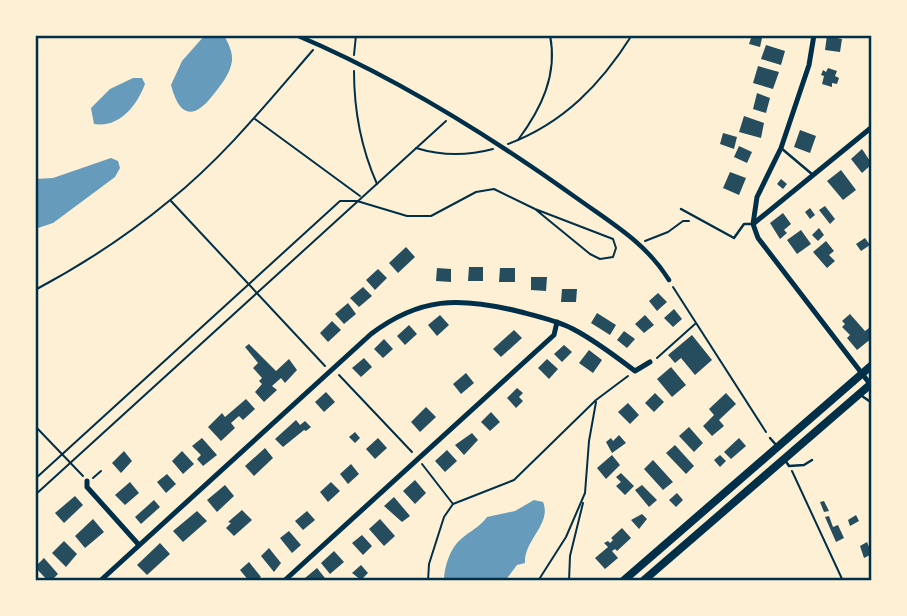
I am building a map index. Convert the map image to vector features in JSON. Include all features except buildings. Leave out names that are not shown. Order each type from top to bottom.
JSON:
[{"type":"main road","points":[[623,581],[872,365]]},
{"type":"main road","points":[[643,581],[787,462],[871,383]]},
{"type":"street","points":[[296,35],[354,62],[452,116],[500,147],[641,244],[669,280]]},
{"type":"street","points":[[814,35],[809,65],[781,148],[757,197],[753,224],[758,238],[861,374],[871,383]]},
{"type":"street","points":[[753,224],[872,128]]},
{"type":"street","points":[[100,581],[391,320],[420,306],[452,301],[484,303],[557,322],[598,344],[635,371],[650,362]]},
{"type":"street","points":[[284,581],[419,461],[554,335],[557,322]]},
{"type":"street","points":[[87,481],[87,487],[139,545]]},
{"type":"lane","points":[[781,148],[814,175]]},
{"type":"lane","points":[[681,209],[734,238],[744,225],[753,224]]},
{"type":"lane","points":[[859,394],[872,403]]},
{"type":"lane","points":[[770,438],[777,447]]},
{"type":"lane","points":[[787,462],[804,464],[812,460]]},
{"type":"path","points":[[356,35],[354,98],[377,184]]},
{"type":"path","points":[[517,140],[535,117],[547,90],[551,67],[550,35]]},
{"type":"path","points":[[415,148],[435,154],[458,155],[478,153],[517,140],[564,115],[611,68],[632,35]]},
{"type":"path","points":[[35,290],[89,258],[171,200],[254,118],[318,44]]},
{"type":"path","points":[[35,495],[452,116]]},
{"type":"path","points":[[254,118],[362,197]]},
{"type":"path","points":[[35,479],[340,201],[357,201],[407,216],[431,216],[476,192],[494,189],[535,209],[613,239],[616,248],[613,257],[600,259],[590,254],[535,209]]},
{"type":"path","points":[[171,200],[248,285],[378,414],[453,504]]},
{"type":"path","points":[[641,244],[649,238],[668,233],[683,221],[701,219]]},
{"type":"path","points":[[669,280],[770,438]]},
{"type":"path","points":[[650,362],[667,351],[696,324]]},
{"type":"path","points":[[428,581],[429,564],[444,517],[453,504],[514,480],[596,400],[635,371]]},
{"type":"path","points":[[569,581],[570,556],[585,494],[589,441],[596,400]]},
{"type":"path","points":[[35,426],[87,481]]},
{"type":"path","points":[[787,462],[844,581]]},
{"type":"path","points":[[538,581],[566,537],[585,494]]},
{"type":"water","points":[[205,35],[224,35],[232,54],[231,66],[206,103],[199,109],[188,111],[178,103],[171,85],[182,61]]},
{"type":"water","points":[[133,78],[142,78],[145,84],[132,107],[119,119],[94,124],[91,108],[110,89]]},
{"type":"water","points":[[111,158],[118,161],[120,168],[115,177],[53,223],[35,229],[35,179],[53,178]]},
{"type":"water","points":[[534,500],[543,502],[544,518],[529,547],[525,563],[517,565],[505,581],[444,581],[448,558],[461,539],[487,517],[515,511]]}]
